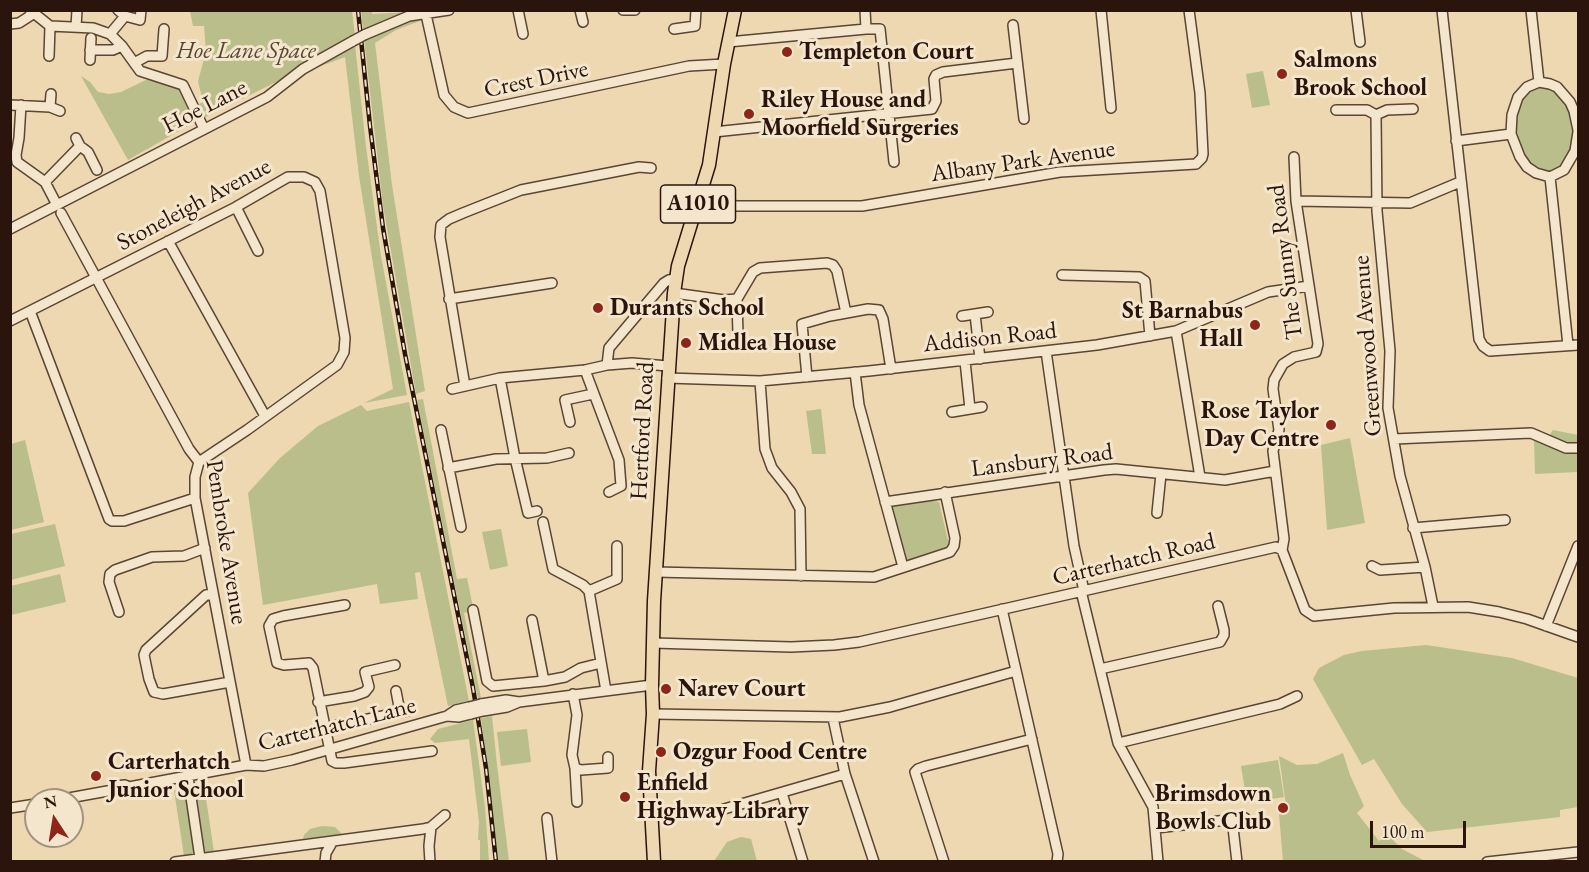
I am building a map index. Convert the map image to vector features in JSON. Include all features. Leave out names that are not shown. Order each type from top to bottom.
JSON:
[{"type":"main road","name":"Hertford Road","points":[[654,861],[649,771],[653,714],[651,685],[655,572],[675,279],[709,165],[724,64],[735,10]]},
{"type":"street","points":[[76,27],[77,10]]},
{"type":"street","points":[[110,34],[121,13],[140,20],[141,10]]},
{"type":"street","name":"Hoe Lane","points":[[10,229],[59,209],[267,97],[303,69],[364,34],[390,22],[425,12],[449,10]]},
{"type":"street","points":[[518,10],[524,34]]},
{"type":"street","points":[[580,10],[583,22]]},
{"type":"street","points":[[623,10],[635,10]]},
{"type":"street","points":[[674,29],[695,26],[696,10]]},
{"type":"street","points":[[865,10],[866,29]]},
{"type":"street","points":[[1101,10],[1111,108]]},
{"type":"street","name":"Albany Park Avenue","points":[[699,201],[737,206],[862,206],[1060,172],[1196,164],[1203,154],[1200,93],[1189,10]]},
{"type":"street","points":[[1356,10],[1360,42]]},
{"type":"street","points":[[1442,10],[1479,339],[1490,351],[1578,345]]},
{"type":"street","points":[[1531,10],[1539,82]]},
{"type":"street","points":[[10,24],[19,23],[32,12],[50,26],[93,28],[110,34],[144,74],[183,85],[204,129]]},
{"type":"street","name":"Crest Drive","points":[[425,12],[444,95],[454,107],[468,113],[689,66],[724,64]]},
{"type":"street","points":[[1013,25],[1024,119]]},
{"type":"street","points":[[49,56],[50,26]]},
{"type":"street","points":[[134,63],[147,56],[162,56],[164,29]]},
{"type":"street","points":[[728,42],[880,29],[894,162]]},
{"type":"street","points":[[91,38],[90,55],[122,46]]},
{"type":"street","points":[[714,132],[932,109],[936,101],[934,80],[936,75],[943,72],[1017,63]]},
{"type":"street","points":[[1539,82],[1550,84],[1563,93],[1574,111],[1578,125],[1572,160],[1560,173],[1550,177],[1536,173],[1527,167],[1516,150],[1511,134],[1512,115],[1518,97],[1527,87],[1539,82]]},
{"type":"street","points":[[10,105],[55,109],[51,94]]},
{"type":"street","points":[[21,105],[19,138],[14,164],[45,182],[78,142],[87,152],[97,170]]},
{"type":"street","points":[[1335,110],[1367,110],[1376,115],[1387,110],[1413,110]]},
{"type":"street","name":"Greenwood Avenue","points":[[1376,115],[1377,202],[1390,351],[1388,408],[1400,476],[1425,567],[1433,606]]},
{"type":"street","points":[[1456,141],[1511,134]]},
{"type":"street","name":"The Sunny Road","points":[[1282,550],[1284,538],[1273,451],[1279,430],[1273,389],[1274,380],[1283,364],[1294,357],[1316,352],[1318,344],[1296,201],[1294,157]]},
{"type":"street","points":[[465,386],[449,299],[440,237],[441,225],[449,219],[521,190],[639,167],[651,168]]},
{"type":"street","name":"Stoneleigh Avenue","points":[[10,321],[236,207],[288,177],[296,175],[315,182],[320,191],[345,338],[344,352],[337,364],[198,462]]},
{"type":"street","points":[[1550,177],[1568,345]]},
{"type":"street","name":"Pembroke Avenue","points":[[45,182],[198,462],[195,498],[246,765]]},
{"type":"street","points":[[1296,201],[1410,203],[1460,182]]},
{"type":"street","points":[[236,207],[258,251]]},
{"type":"street","points":[[168,241],[265,416]]},
{"type":"street","points":[[738,335],[737,299],[753,272],[760,268],[827,263],[833,265],[837,271],[846,313]]},
{"type":"street","points":[[1062,275],[1139,277],[1145,281],[1150,336]]},
{"type":"street","points":[[607,365],[609,348],[664,284],[675,279]]},
{"type":"street","points":[[449,299],[552,283]]},
{"type":"street","name":"Addison Road","points":[[452,389],[500,378],[632,363],[668,372],[760,381],[965,361],[1176,331],[1268,292],[1309,286]]},
{"type":"street","points":[[674,293],[724,300],[737,299]]},
{"type":"street","points":[[807,377],[802,324],[868,309],[879,310],[883,319],[891,369]]},
{"type":"street","points":[[30,311],[109,519],[124,520],[195,498]]},
{"type":"street","points":[[962,316],[988,312]]},
{"type":"street","points":[[975,314],[980,359]]},
{"type":"street","points":[[1176,331],[1200,477]]},
{"type":"street","points":[[1046,351],[1074,546],[1084,591],[1082,595],[1118,744],[1153,807],[1158,861]]},
{"type":"street","points":[[965,361],[970,409]]},
{"type":"street","points":[[585,370],[619,460],[621,486],[609,492]]},
{"type":"street","points":[[855,372],[859,405],[903,567]]},
{"type":"street","points":[[500,378],[528,513],[537,511]]},
{"type":"street","points":[[760,381],[765,449],[769,463],[791,492],[800,509],[801,576]]},
{"type":"street","points":[[570,422],[565,400],[593,394]]},
{"type":"street","points":[[952,412],[982,407]]},
{"type":"street","points":[[441,430],[461,527]]},
{"type":"street","points":[[1394,438],[1531,433],[1566,448],[1578,448]]},
{"type":"street","points":[[448,468],[496,459],[547,458],[569,453]]},
{"type":"street","name":"Lansbury Road","points":[[885,502],[1116,469],[1225,480],[1275,471]]},
{"type":"street","points":[[1157,513],[1161,474]]},
{"type":"street","points":[[655,572],[866,577],[903,567],[950,552],[954,546],[955,538],[945,492]]},
{"type":"street","points":[[1413,528],[1505,519]]},
{"type":"street","points":[[543,522],[551,571],[583,585],[589,591],[606,691]]},
{"type":"street","points":[[589,591],[617,579],[617,546]]},
{"type":"street","points":[[1546,626],[1578,546]]},
{"type":"street","name":"Carterhatch Road","points":[[653,643],[834,645],[880,638],[1276,547],[1282,550]]},
{"type":"street","points":[[119,612],[109,582],[110,574],[115,570],[152,557],[184,556],[205,548]]},
{"type":"street","points":[[1282,550],[1305,610],[1311,615],[1433,606],[1468,607],[1499,612],[1578,637]]},
{"type":"street","points":[[1372,566],[1380,570],[1425,567]]},
{"type":"street","points":[[213,594],[206,595],[144,655],[154,692],[163,694],[230,682]]},
{"type":"street","points":[[345,605],[273,619],[269,626],[277,663],[284,665],[309,663],[313,668],[318,702],[332,760],[336,763],[432,751]]},
{"type":"street","points":[[1100,669],[1220,642],[1224,630],[1218,606]]},
{"type":"street","points":[[1002,609],[1058,854],[1057,861]]},
{"type":"street","points":[[473,610],[488,681],[493,686],[544,681],[601,663]]},
{"type":"street","points":[[532,620],[544,681]]},
{"type":"street","points":[[318,702],[365,692],[369,687],[363,670],[395,665]]},
{"type":"street","points":[[653,714],[833,718],[890,707],[1016,671]]},
{"type":"street","name":"Carterhatch Lane","points":[[84,795],[113,790],[116,793],[128,791],[129,787],[246,765],[264,766],[447,716],[456,710],[482,708],[506,700],[519,702],[651,685]]},
{"type":"street","name":"Carterhatch Lane","points":[[325,728],[404,712],[396,692]]},
{"type":"street","points":[[573,694],[577,715],[572,755],[578,802]]},
{"type":"street","points":[[1118,744],[1280,704],[1297,696]]},
{"type":"street","points":[[833,718],[845,774],[874,861]]},
{"type":"street","points":[[944,861],[915,772],[926,766],[1032,739]]},
{"type":"street","points":[[575,768],[581,770],[608,768],[608,757]]},
{"type":"street","points":[[724,809],[845,774]]},
{"type":"street","points":[[188,777],[200,858]]},
{"type":"street","points":[[782,793],[803,861]]},
{"type":"street","points":[[175,861],[231,857],[415,830],[431,827],[445,814]]},
{"type":"street","points":[[547,818],[552,861]]},
{"type":"street","points":[[1156,828],[1245,818]]},
{"type":"street","points":[[1232,819],[1237,861]]},
{"type":"street","points":[[430,861],[431,827]]},
{"type":"street","points":[[415,830],[429,846]]},
{"type":"street","points":[[310,844],[324,860],[333,841]]},
{"type":"street","points":[[1487,861],[1578,852]]},
{"type":"green space","name":"Hoe Lane Space","points":[[190,11],[352,11],[355,36],[278,81],[186,127],[128,160],[81,76],[98,92],[109,94],[121,92],[150,78],[181,87],[197,105],[203,102],[198,81],[206,52],[204,26],[193,26]]},
{"type":"green space","points":[[361,11],[372,11],[372,14],[410,12],[382,21],[363,31]]},
{"type":"green space","points":[[413,19],[420,21],[396,30],[375,43],[392,185],[425,391],[416,394],[383,206],[364,39]]},
{"type":"green space","points":[[355,44],[381,256],[407,395],[364,403],[393,389],[359,176],[345,57],[310,70]]},
{"type":"green space","points":[[1263,71],[1270,105],[1252,108],[1246,74]]},
{"type":"green space","points":[[1542,84],[1556,90],[1570,109],[1575,125],[1572,148],[1567,159],[1560,168],[1549,174],[1528,164],[1514,134],[1516,106],[1527,90]]},
{"type":"green space","points":[[423,399],[457,579],[467,578],[473,607],[471,611],[464,613],[481,698],[478,699],[417,400]]},
{"type":"green space","points":[[409,402],[469,701],[448,706],[420,572],[415,573],[418,599],[380,604],[377,584],[263,605],[248,493],[280,458],[318,426],[361,405],[367,411]]},
{"type":"green space","points":[[821,409],[826,454],[812,454],[806,411]]},
{"type":"green space","points":[[1553,430],[1578,435],[1578,443],[1559,441],[1549,436]]},
{"type":"green space","points":[[1350,438],[1365,523],[1327,530],[1321,445]]},
{"type":"green space","points":[[1534,439],[1558,449],[1577,452],[1578,472],[1535,474]]},
{"type":"green space","points":[[25,440],[44,522],[11,530],[11,444]]},
{"type":"green space","points":[[928,500],[939,502],[949,545],[946,550],[932,556],[903,562],[889,510],[893,505]]},
{"type":"green space","points":[[55,524],[65,566],[11,580],[11,534]]},
{"type":"green space","points":[[501,529],[508,566],[490,570],[482,532]]},
{"type":"green space","points":[[60,574],[66,602],[11,615],[11,586]]},
{"type":"green space","points":[[1426,645],[1512,658],[1578,678],[1578,807],[1560,810],[1560,817],[1427,832],[1402,804],[1374,759],[1362,765],[1313,679],[1319,668],[1344,655]]},
{"type":"green space","points":[[492,716],[509,861],[498,861],[481,718]]},
{"type":"green space","points":[[473,720],[485,807],[489,861],[480,861],[479,822],[469,739],[435,743],[430,739],[438,729]]},
{"type":"green space","points":[[527,729],[531,762],[501,766],[497,732]]},
{"type":"green space","points":[[1343,753],[1364,806],[1357,813],[1379,841],[1388,835],[1402,849],[1425,861],[1283,861],[1279,814],[1287,812],[1279,756],[1297,765],[1317,764]]},
{"type":"green space","points":[[1278,760],[1284,797],[1247,803],[1241,766]]},
{"type":"green space","points":[[199,785],[204,785],[214,852],[207,853],[203,848],[196,794]]},
{"type":"green space","points":[[174,790],[181,790],[185,795],[194,851],[190,856],[184,856]]},
{"type":"green space","points":[[322,826],[335,827],[342,834],[303,839],[310,829]]},
{"type":"green space","points":[[741,837],[751,839],[757,861],[714,861],[727,842]]},
{"type":"railway","points":[[358,10],[383,228],[405,354],[473,688],[486,768],[496,862]]},
{"type":"place","name":"Templeton Court","points":[[787,52]]},
{"type":"place","name":"Salmons Brook School","points":[[1282,74]]},
{"type":"place","name":"Riley House and Moorfield Surgeries","points":[[749,114]]},
{"type":"place","name":"Durants School","points":[[598,308]]},
{"type":"place","name":"St Barnabus Hall","points":[[1255,325]]},
{"type":"place","name":"Midlea House","points":[[686,343]]},
{"type":"place","name":"Rose Taylor Day Centre","points":[[1331,425]]},
{"type":"place","name":"Narev Court","points":[[666,689]]},
{"type":"place","name":"Ozgur Food Centre","points":[[661,752]]},
{"type":"place","name":"Carterhatch Junior School","points":[[96,776]]},
{"type":"place","name":"Enfield Highway Library","points":[[625,797]]},
{"type":"place","name":"Brimsdown Bowls Club","points":[[1283,808]]}]
